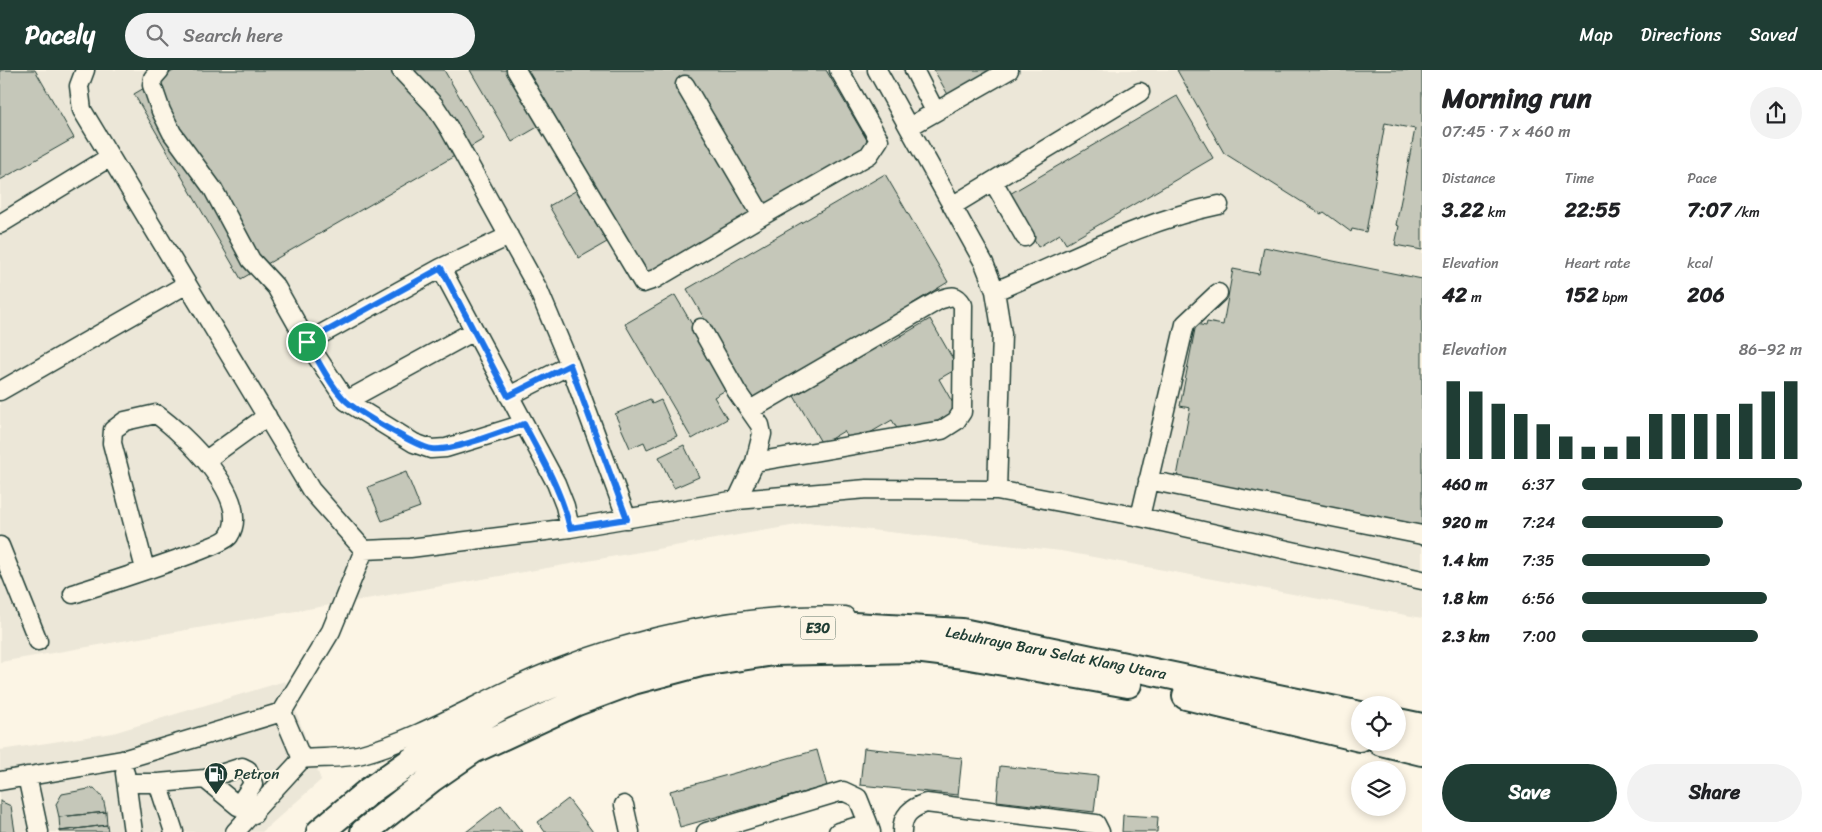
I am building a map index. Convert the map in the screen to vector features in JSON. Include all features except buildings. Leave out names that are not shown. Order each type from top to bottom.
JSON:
[{"type":"highway","name":"Lebuhraya Baru Selat Klang Utara","points":[[320,832],[369,791],[433,746],[502,706],[580,673],[698,642],[764,631],[853,626],[962,632],[1351,712]]},
{"type":"highway","name":"Lebuhraya Baru Selat Klang Utara","points":[[364,832],[431,779],[473,750],[535,720],[633,681],[701,663],[774,652],[915,648],[964,655],[1161,690],[1351,736]]},
{"type":"highway","points":[[1406,724],[1422,727]]},
{"type":"highway","points":[[1406,748],[1422,752]]},
{"type":"street","points":[[85,70],[79,86],[82,110],[311,490],[364,550]]},
{"type":"street","points":[[160,70],[153,78],[152,85],[161,111],[172,133],[212,189],[251,260],[276,287],[307,342],[346,401],[414,443],[431,449],[446,448],[524,424]]},
{"type":"street","points":[[401,70],[434,105],[538,289],[570,365],[627,519]]},
{"type":"street","points":[[516,70],[643,283],[655,279],[869,155],[879,140],[839,70]]},
{"type":"street","points":[[878,70],[984,263],[995,291],[1002,334],[997,490]]},
{"type":"street","points":[[914,70],[935,111]]},
{"type":"street","points":[[909,127],[1009,70]]},
{"type":"street","points":[[685,86],[762,216]]},
{"type":"street","points":[[952,206],[994,183],[1140,92]]},
{"type":"street","points":[[0,224],[110,157]]},
{"type":"street","points":[[994,183],[1024,237]]},
{"type":"street","points":[[995,291],[1152,223],[1184,212],[1219,205]]},
{"type":"street","points":[[307,342],[441,268],[509,236]]},
{"type":"street","points":[[441,268],[556,483],[565,506],[570,528]]},
{"type":"street","points":[[0,391],[142,308],[187,284]]},
{"type":"street","points":[[1140,517],[1185,324],[1218,293]]},
{"type":"street","points":[[750,410],[939,300],[952,295],[958,297],[964,305],[962,412],[956,421],[942,430],[755,462]]},
{"type":"street","points":[[701,328],[736,392],[750,410],[762,434],[755,462],[737,500]]},
{"type":"street","points":[[346,401],[474,331]]},
{"type":"street","points":[[508,396],[570,365]]},
{"type":"street","points":[[73,594],[216,545],[228,537],[233,524],[230,498],[206,460],[177,429],[156,414],[125,421],[113,430],[112,443],[145,569]]},
{"type":"street","points":[[206,460],[267,416]]},
{"type":"street","points":[[1148,480],[1422,535]]},
{"type":"street","points":[[364,550],[410,548],[570,528],[737,500],[866,489],[997,490],[1140,517],[1422,580]]},
{"type":"street","points":[[0,546],[38,641]]},
{"type":"street","points":[[0,780],[122,760],[282,712],[330,630],[364,550]]},
{"type":"street","points":[[246,810],[302,759],[360,754],[394,743],[546,673],[620,646],[698,627],[804,614],[872,617],[922,623],[962,632]]},
{"type":"street","points":[[282,712],[302,759]]},
{"type":"street","points":[[122,760],[133,832]]},
{"type":"street","points":[[127,783],[158,783],[205,779],[242,767],[248,770],[253,784],[246,810],[236,832]]},
{"type":"street","points":[[27,776],[39,832]]},
{"type":"street","points":[[205,779],[246,810]]},
{"type":"street","points":[[158,783],[174,832]]},
{"type":"street","points":[[706,832],[843,791],[858,798],[869,828],[838,832]]},
{"type":"street","points":[[902,832],[902,823],[911,808],[926,803],[1096,824],[1100,832]]},
{"type":"street","points":[[624,805],[630,832]]},
{"type":"shaded area","points":[[0,70],[1422,70],[1422,618],[1061,551],[808,523],[0,662]]},
{"type":"shaded area","points":[[285,681],[321,780],[262,832],[0,832],[0,750],[113,733]]},
{"type":"place","name":"Petron","points":[[216,795]]},
{"type":"route","points":[[441,268],[508,396],[570,365],[627,519],[570,528],[565,506],[556,483],[524,424],[446,448],[431,449],[414,443],[346,401],[307,342],[441,268]]}]
